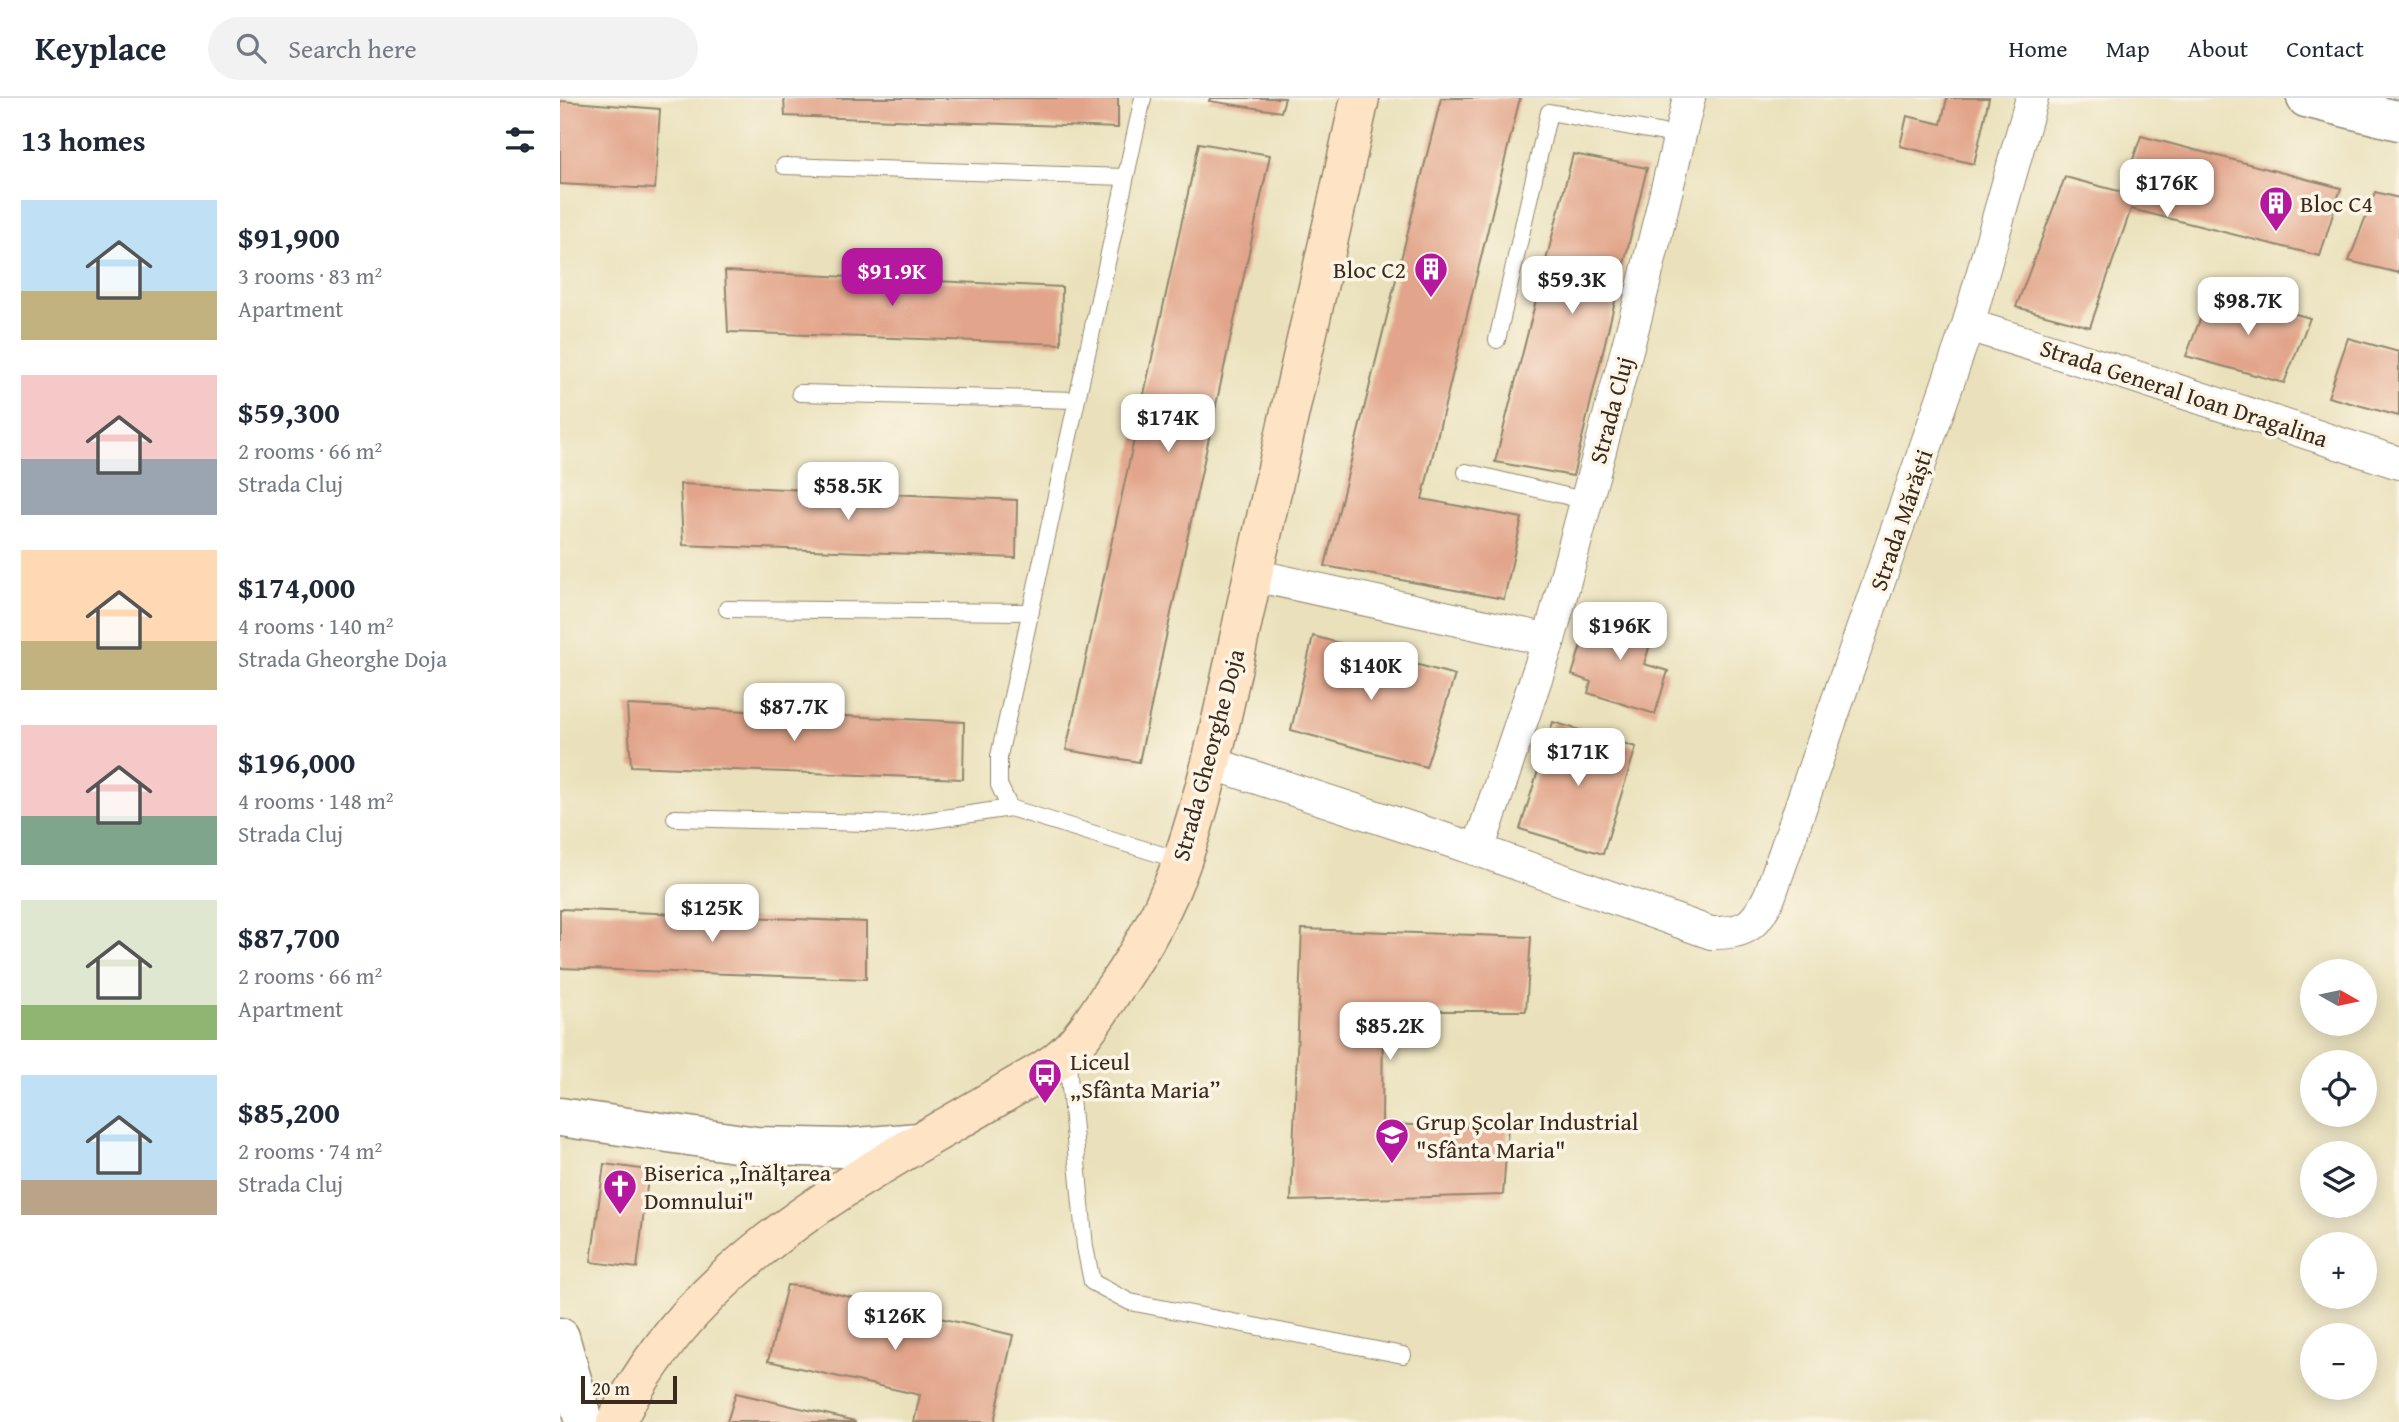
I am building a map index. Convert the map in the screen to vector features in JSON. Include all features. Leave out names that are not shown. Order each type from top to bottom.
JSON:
[{"type":"main road","name":"Strada Gheorghe Doja","points":[[616,1422],[655,1357],[692,1311],[728,1274],[771,1238],[919,1142],[1034,1076],[1067,1053],[1095,1019],[1155,922],[1182,861],[1211,763],[1316,304],[1360,98]]},
{"type":"street","name":"Strada Cluj","points":[[1478,850],[1549,640],[1689,98]]},
{"type":"street","name":"Strada Mărăști","points":[[1478,850],[1711,933],[1744,930],[1760,916],[1770,895],[1968,325],[2032,98]]},
{"type":"street","points":[[2306,98],[2399,121]]},
{"type":"street","name":"Strada General Ioan Dragalina","points":[[1968,325],[2399,463]]},
{"type":"street","points":[[1253,575],[1549,640]]},
{"type":"street","points":[[1211,763],[1478,850]]},
{"type":"street","points":[[560,1117],[701,1140],[756,1146],[845,1148],[919,1142]]},
{"type":"street","points":[[560,1337],[584,1422]]},
{"type":"lane","points":[[1010,808],[999,785],[999,756],[1143,98]]},
{"type":"lane","points":[[1497,340],[1549,111],[1680,136]]},
{"type":"lane","points":[[784,166],[1125,177]]},
{"type":"lane","points":[[800,393],[1077,400]]},
{"type":"lane","points":[[1466,472],[1587,501]]},
{"type":"lane","points":[[727,609],[1031,612]]},
{"type":"lane","points":[[675,818],[905,824],[1010,808],[1182,861]]},
{"type":"lane","points":[[1067,1053],[1085,1247],[1092,1282],[1130,1302],[1403,1354]]},
{"type":"building","points":[[784,98],[1118,98],[1118,128],[785,116]]},
{"type":"building","points":[[1210,98],[1285,98],[1281,112],[1209,101]]},
{"type":"building","name":"Bloc C2","points":[[1441,98],[1520,98],[1422,499],[1522,518],[1504,599],[1325,566]]},
{"type":"building","points":[[1947,98],[1989,98],[1974,164],[1900,146],[1907,116],[1941,124]]},
{"type":"building","points":[[560,101],[660,109],[655,189],[560,184]]},
{"type":"building","name":"Bloc C4","points":[[2141,136],[2341,188],[2320,256],[2131,209],[2090,327],[2016,307],[2065,177],[2122,192]]},
{"type":"building","points":[[1199,143],[1270,155],[1139,762],[1066,750]]},
{"type":"building","points":[[1573,154],[1647,168],[1573,476],[1495,462]]},
{"type":"building","points":[[2375,192],[2399,198],[2399,273],[2349,261]]},
{"type":"building","points":[[725,271],[1062,287],[1061,344],[728,332]]},
{"type":"building","points":[[2211,291],[2310,318],[2284,383],[2186,356]]},
{"type":"building","points":[[2348,338],[2399,352],[2399,416],[2328,397]]},
{"type":"building","points":[[680,484],[1017,500],[1016,558],[683,545]]},
{"type":"building","points":[[1592,609],[1655,628],[1644,664],[1668,671],[1655,714],[1588,693],[1591,682],[1572,675]]},
{"type":"building","points":[[1313,636],[1455,675],[1426,767],[1291,730]]},
{"type":"building","points":[[627,705],[964,722],[963,779],[631,766]]},
{"type":"building","points":[[1553,722],[1636,747],[1603,854],[1520,829]]},
{"type":"building","points":[[560,909],[866,922],[866,979],[560,968]]},
{"type":"building","points":[[1302,929],[1531,937],[1526,1011],[1383,1011],[1382,1124],[1508,1128],[1503,1195],[1291,1201]]},
{"type":"building","name":"Biserica „Înălțarea Domnului\"","points":[[604,1164],[649,1170],[637,1268],[591,1262]]},
{"type":"building","points":[[787,1285],[807,1287],[1013,1335],[994,1422],[914,1422],[920,1395],[768,1361]]},
{"type":"building","points":[[736,1393],[856,1421],[856,1422],[727,1422]]},
{"type":"place","name":"Bloc C4","points":[[2276,233]]},
{"type":"place","name":"Bloc C2","points":[[1431,299]]},
{"type":"place","name":"Liceul „Sfânta Maria”","points":[[1045,1105]]},
{"type":"place","name":"Grup Școlar Industrial \"Sfânta Maria\"","points":[[1392,1165]]},
{"type":"place","name":"Biserica „Înălțarea Domnului\"","points":[[620,1216]]}]
